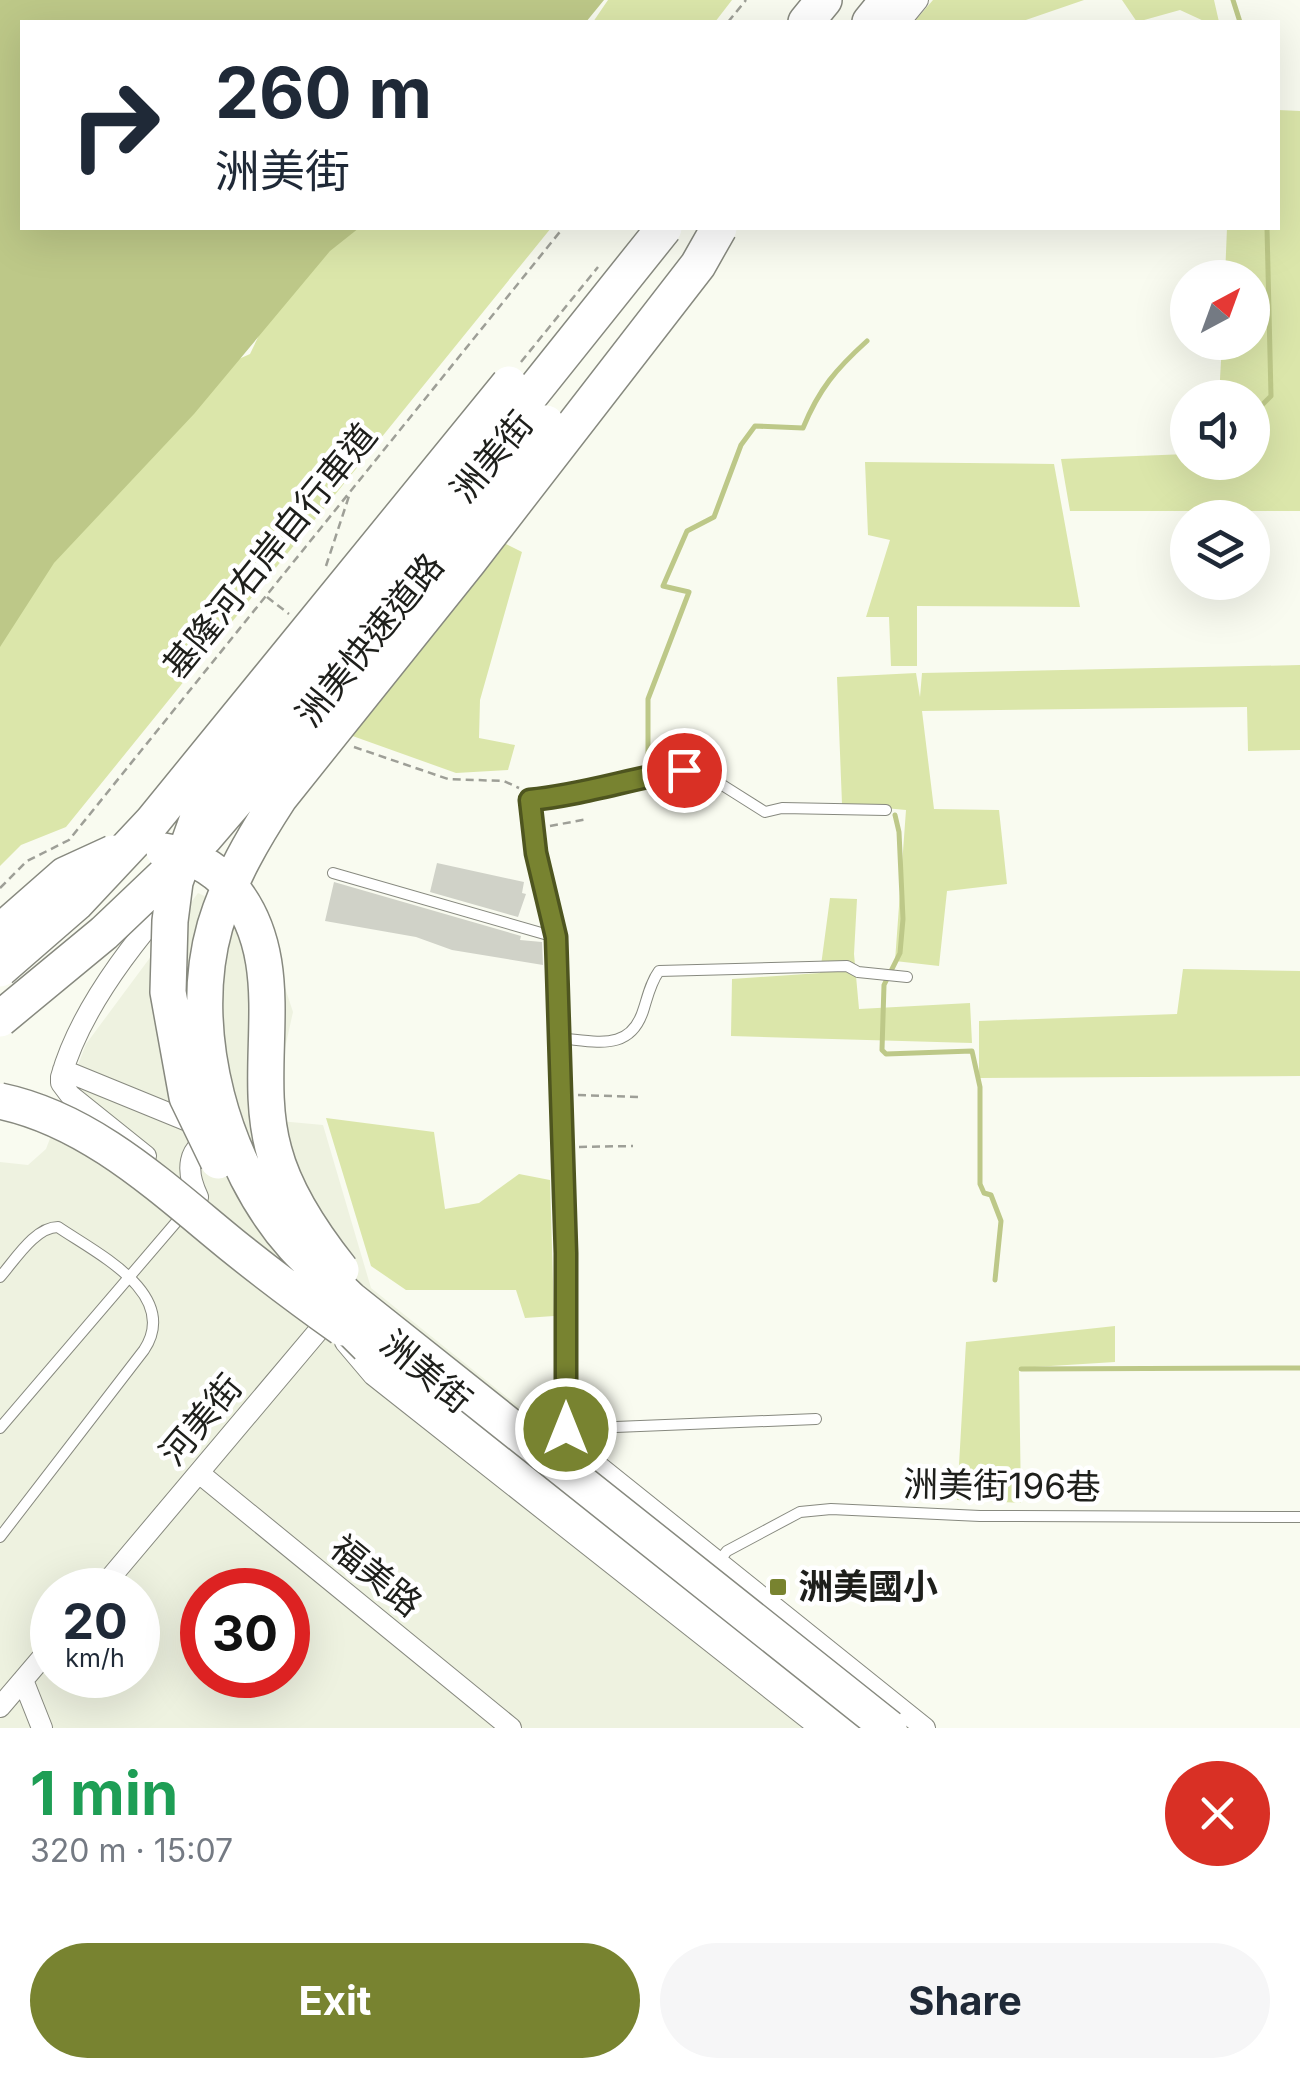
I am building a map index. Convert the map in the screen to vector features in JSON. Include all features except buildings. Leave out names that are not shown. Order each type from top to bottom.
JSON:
[{"type":"highway","points":[[808,20],[824,0]]},
{"type":"highway","points":[[872,20],[888,0]]},
{"type":"highway","name":"洲美快速道路","points":[[0,969],[76,902],[152,822],[634,230]]},
{"type":"highway","points":[[662,230],[202,806],[175,882],[168,992],[187,1097],[227,1179],[287,1263],[654,1574],[854,1728]]},
{"type":"highway","name":"洲美快速道路","points":[[0,1019],[104,932],[205,837],[322,700],[702,230]]},
{"type":"highway","points":[[376,1336],[350,1299],[294,1246],[264,1206],[239,1162],[222,1120],[207,1026],[207,978],[215,927],[253,838],[280,797],[650,328],[698,265],[718,230]]},
{"type":"highway","points":[[0,932],[65,875],[104,855],[139,848],[170,852],[194,860],[220,876],[244,903],[266,965],[268,1114],[273,1150],[288,1188],[376,1336]]},
{"type":"highway","points":[[0,1102],[29,1108],[95,1140],[150,1179],[276,1281],[376,1336],[913,1727]]},
{"type":"street","points":[[902,20],[918,0]]},
{"type":"street","name":"洲美街","points":[[727,230],[491,508],[268,784],[134,942],[97,998],[63,1070],[61,1083],[70,1095],[300,1280],[330,1316],[355,1357],[373,1375],[820,1728]]},
{"type":"street","points":[[530,800],[556,937],[566,1435]]},
{"type":"street","name":"洲美街","points":[[63,1070],[224,1137],[272,1164],[293,1182],[321,1223],[352,1290],[396,1344],[452,1394],[487,1416],[530,1432],[566,1435],[913,1727]]},
{"type":"street","points":[[198,1197],[190,1181],[191,1156],[211,1138],[224,1137]]},
{"type":"street","name":"河美街","points":[[119,1568],[352,1290]]},
{"type":"street","name":"福美路","points":[[199,1474],[511,1728]]},
{"type":"street","points":[[0,1707],[30,1672]]},
{"type":"street","points":[[23,1680],[42,1728]]},
{"type":"lane","points":[[530,800],[586,793],[633,778],[684,770],[708,776],[765,812],[782,808],[886,810]]},
{"type":"lane","points":[[333,873],[556,937]]},
{"type":"lane","points":[[558,1038],[616,1042],[632,1032],[642,1015],[652,980],[659,972],[847,966],[858,972],[908,978]]},
{"type":"lane","points":[[0,1428],[198,1197]]},
{"type":"lane","points":[[0,1276],[48,1227],[58,1227],[131,1276],[150,1306],[154,1321],[153,1336],[0,1537]]},
{"type":"lane","points":[[566,1435],[816,1419]]},
{"type":"lane","name":"洲美街196巷","points":[[718,1562],[727,1551],[800,1512],[831,1509],[980,1516],[1300,1517]]},
{"type":"path","points":[[730,20],[746,0]]},
{"type":"path","name":"基隆河右岸自行車道","points":[[0,888],[27,861],[69,840],[561,230]]},
{"type":"path","points":[[323,576],[352,489]]},
{"type":"path","points":[[266,596],[292,616]]},
{"type":"path","points":[[350,745],[448,780],[504,781],[520,788],[530,800]]},
{"type":"path","points":[[534,829],[588,819]]},
{"type":"path","points":[[560,1094],[641,1096]]},
{"type":"path","points":[[562,1148],[633,1146]]},
{"type":"shaded area","points":[[0,0],[604,0],[588,20],[20,20],[20,230],[356,230],[330,251],[194,414],[54,563],[0,647]]},
{"type":"shaded area","points":[[608,0],[732,0],[717,20],[594,20]]},
{"type":"shaded area","points":[[933,0],[1084,0],[1026,20],[916,20]]},
{"type":"shaded area","points":[[1122,0],[1214,0],[1219,20],[1202,20],[1180,10],[1136,20]]},
{"type":"shaded area","points":[[1280,110],[1300,111],[1300,511],[1270,511],[1270,500],[1170,500],[1170,511],[1070,511],[1061,459],[1170,455],[1170,480],[1270,480],[1270,380],[1220,380],[1221,360],[1270,360],[1270,260],[1226,260],[1227,230],[1280,230]]},
{"type":"shaded area","points":[[352,230],[549,230],[66,827],[21,845],[0,866],[0,579],[223,366],[250,354],[304,268]]},
{"type":"shaded area","points":[[865,462],[1054,464],[1080,607],[917,606],[917,666],[891,666],[889,617],[866,617],[890,540],[868,535]]},
{"type":"shaded area","points":[[502,542],[522,552],[480,700],[479,738],[515,745],[508,770],[456,773],[347,734]]},
{"type":"shaded area","points":[[1300,665],[1300,750],[1248,751],[1247,707],[922,711],[934,809],[999,810],[1007,884],[947,891],[939,966],[895,961],[906,810],[842,804],[837,677],[916,673],[920,697],[922,673]]},
{"type":"shaded area","points":[[198,893],[264,924],[293,1012],[269,1120],[323,1125],[371,1288],[920,1728],[0,1728],[0,1162],[28,1165],[46,1149],[86,1044]]},
{"type":"shaded area","points":[[830,898],[857,899],[854,954],[859,1009],[970,1003],[972,1043],[731,1036],[732,979],[820,973]]},
{"type":"shaded area","points":[[1183,969],[1300,971],[1300,1076],[979,1078],[979,1021],[1177,1014]]},
{"type":"shaded area","points":[[326,1118],[434,1132],[445,1209],[479,1203],[519,1174],[550,1180],[554,1316],[525,1318],[516,1290],[406,1290],[371,1266]]},
{"type":"shaded area","points":[[1115,1326],[1115,1362],[1019,1368],[1021,1503],[957,1500],[966,1342]]},
{"type":"waterway","points":[[1233,0],[1239,20]]},
{"type":"waterway","points":[[1267,230],[1270,397]]},
{"type":"waterway","points":[[648,766],[648,699],[689,592],[663,586],[687,531],[714,517],[741,445],[755,426],[803,428],[829,380],[867,341]]},
{"type":"waterway","points":[[895,815],[903,919],[900,953],[884,985],[882,1050],[886,1054],[972,1051],[980,1087],[980,1184],[984,1193],[991,1195],[1001,1221],[995,1280]]},
{"type":"waterway","points":[[1021,1369],[1300,1368]]},
{"type":"place","name":"洲美國小","points":[[778,1587]]},
{"type":"route","points":[[566,1429],[566,1253],[556,937],[536,853],[530,800],[586,793],[633,778],[684,770]]}]
